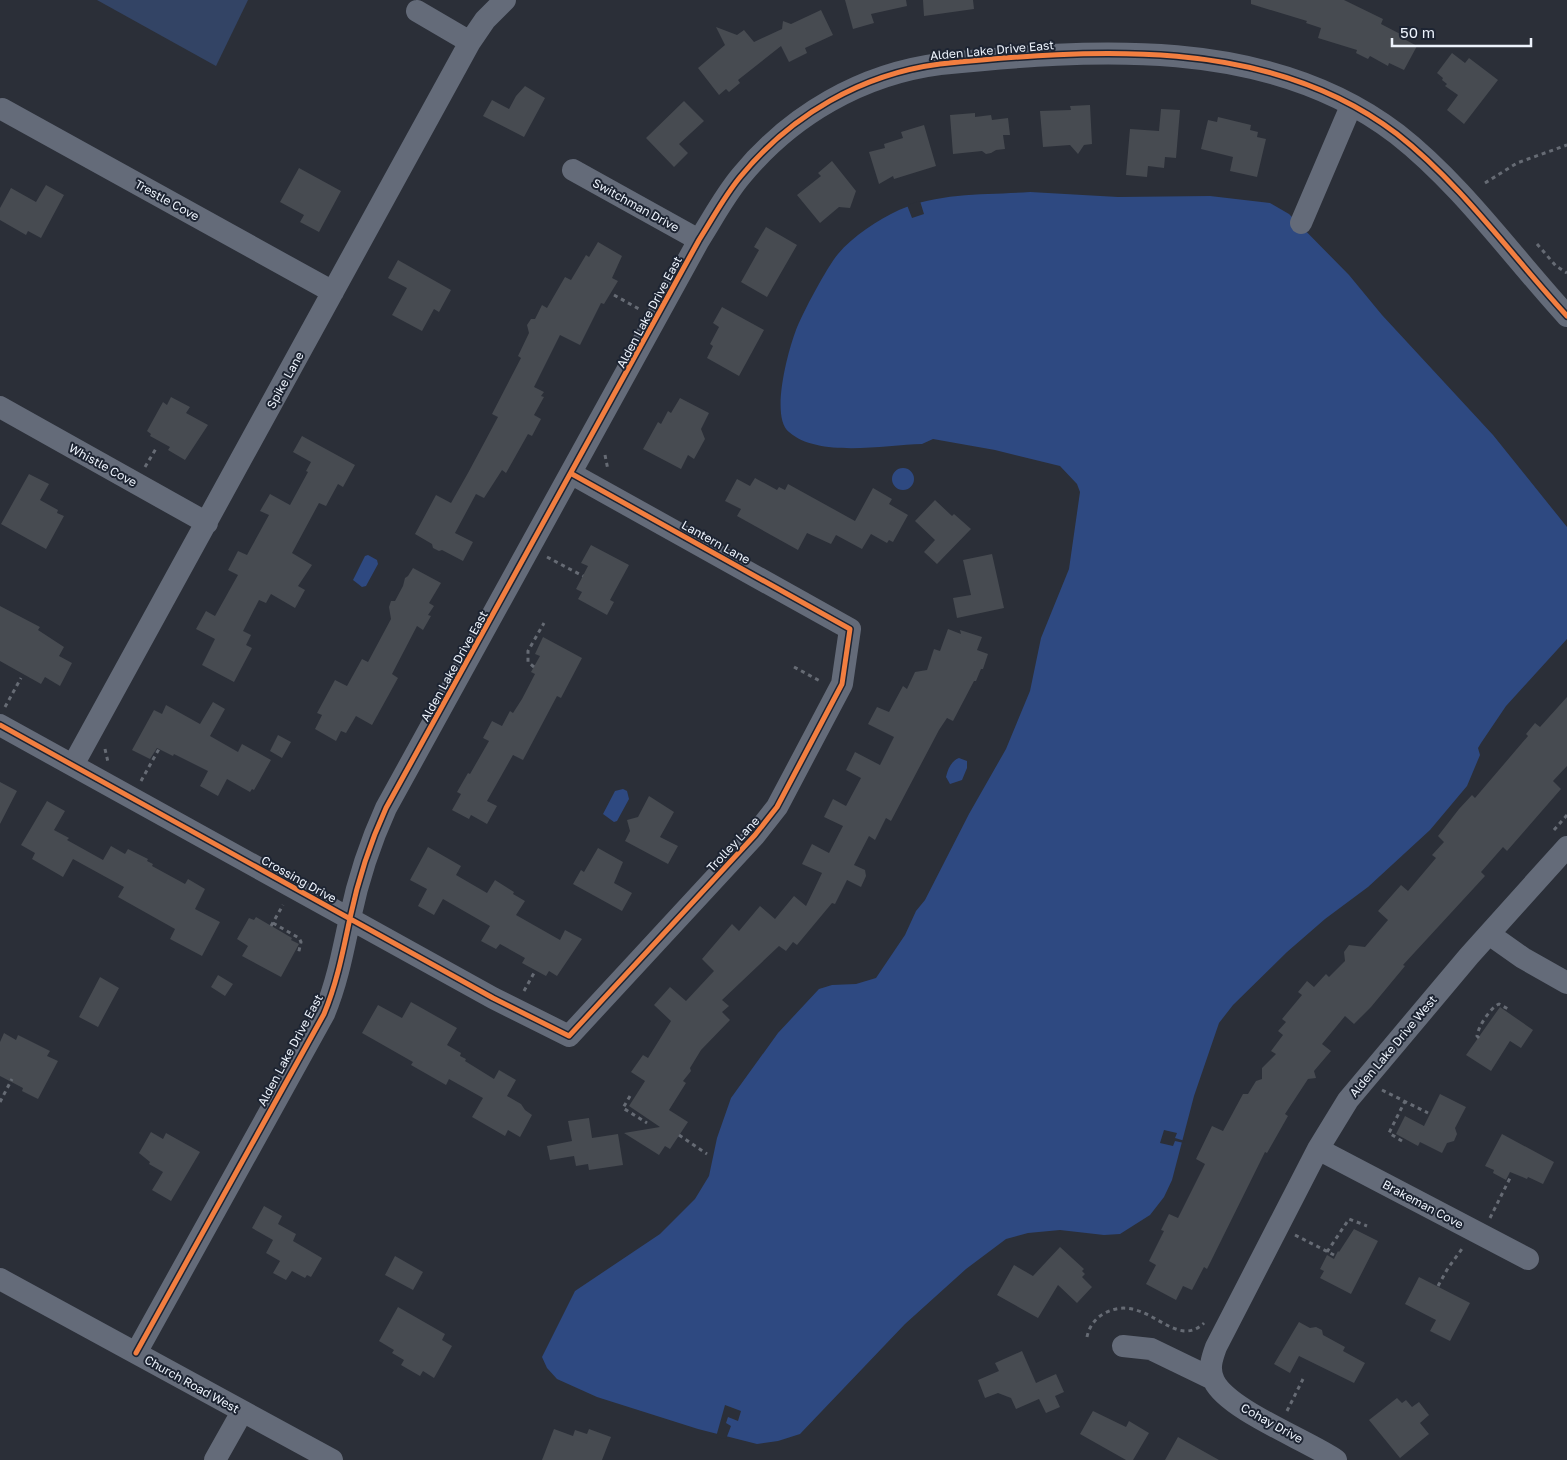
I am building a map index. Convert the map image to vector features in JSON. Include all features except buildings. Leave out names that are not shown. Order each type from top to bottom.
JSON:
[{"type":"street","name":"Spike Lane","points":[[73,765],[470,42],[485,20],[505,0]]},
{"type":"street","points":[[417,11],[470,42]]},
{"type":"street","name":"Alden Lake Drive East","points":[[136,1353],[324,1014],[340,968],[350,919],[370,846],[382,817],[543,555],[572,474],[699,240],[741,177],[768,146],[802,118],[857,87],[922,66],[1079,53],[1175,55],[1234,64],[1321,91],[1351,106],[1398,135],[1437,170],[1567,316]]},
{"type":"street","points":[[1300,223],[1351,106]]},
{"type":"street","name":"Trestle Cove","points":[[2,109],[333,292]]},
{"type":"street","name":"Switchman Drive","points":[[574,170],[699,240]]},
{"type":"street","name":"Whistle Cove","points":[[0,407],[207,523]]},
{"type":"street","name":"Lantern Lane","points":[[572,474],[850,629]]},
{"type":"street","name":"Trolley Lane","points":[[569,1036],[761,828],[777,807],[842,684],[850,629]]},
{"type":"street","name":"Crossing Drive","points":[[2,717],[73,765],[530,1019],[569,1036]]},
{"type":"street","name":"Alden Lake Drive West","points":[[1213,1379],[1211,1367],[1216,1347],[1318,1149],[1338,1115],[1365,1078],[1567,847]]},
{"type":"street","points":[[1489,934],[1523,958],[1567,983]]},
{"type":"street","name":"Brakeman Cove","points":[[1318,1149],[1528,1259]]},
{"type":"street","name":"Church Road West","points":[[0,1278],[332,1460]]},
{"type":"street","points":[[1123,1346],[1152,1349],[1213,1379]]},
{"type":"street","name":"Cohay Drive","points":[[1213,1379],[1229,1398],[1336,1460]]},
{"type":"street","points":[[215,1460],[242,1412]]},
{"type":"path","points":[[1485,183],[1517,163],[1567,145]]},
{"type":"path","points":[[1537,244],[1556,266],[1567,273]]},
{"type":"path","points":[[614,295],[657,319]]},
{"type":"path","points":[[608,447],[605,464],[614,477]]},
{"type":"path","points":[[543,555],[584,576]]},
{"type":"path","points":[[534,667],[528,662],[528,651],[544,623]]},
{"type":"path","points":[[794,667],[822,682]]},
{"type":"path","points":[[819,690],[824,675]]},
{"type":"path","points":[[2,717],[21,678]]},
{"type":"path","points":[[105,746],[108,762],[113,767]]},
{"type":"path","points":[[140,783],[159,749]]},
{"type":"path","points":[[134,780],[147,787]]},
{"type":"path","points":[[273,923],[299,938],[301,942],[298,956]]},
{"type":"path","points":[[522,994],[534,973]]},
{"type":"path","points":[[515,989],[530,998]]},
{"type":"path","points":[[1479,1038],[1476,1034],[1494,1007],[1500,1004],[1510,1010]]},
{"type":"path","points":[[1365,1078],[1379,1088],[1428,1113]]},
{"type":"path","points":[[0,1102],[12,1079]]},
{"type":"path","points":[[630,1096],[623,1108],[647,1123]]},
{"type":"path","points":[[1402,1141],[1389,1133],[1405,1101]]},
{"type":"path","points":[[679,1136],[707,1154]]},
{"type":"path","points":[[1438,1286],[1448,1268],[1477,1232],[1511,1176]]},
{"type":"path","points":[[1327,1252],[1350,1219],[1366,1226]]},
{"type":"path","points":[[1279,1227],[1334,1255]]},
{"type":"path","points":[[1279,1427],[1303,1379]]},
{"type":"shaded area","points":[[97,0],[248,0],[216,66]]},
{"type":"shaded area","points":[[1030,192],[1118,197],[1210,196],[1270,203],[1289,214],[1349,275],[1382,315],[1493,435],[1567,527],[1567,639],[1506,706],[1478,748],[1480,755],[1467,786],[1430,830],[1368,887],[1325,919],[1287,952],[1233,1005],[1219,1023],[1194,1096],[1172,1180],[1164,1197],[1150,1215],[1120,1234],[1104,1235],[1060,1230],[1028,1233],[1006,1239],[966,1269],[905,1324],[800,1434],[778,1441],[757,1444],[698,1429],[597,1397],[557,1379],[547,1368],[542,1357],[575,1291],[660,1234],[695,1199],[709,1176],[717,1138],[731,1098],[778,1033],[819,989],[832,985],[856,984],[876,978],[905,935],[916,911],[925,900],[969,814],[1006,749],[1030,691],[1041,638],[1069,569],[1080,492],[1077,484],[1060,466],[995,450],[933,439],[922,444],[852,448],[817,445],[802,440],[789,432],[784,424],[781,413],[781,399],[785,368],[799,323],[828,269],[838,254],[851,241],[883,219],[915,204],[964,195]]},
{"type":"shaded area","points":[[903,468],[911,471],[914,479],[911,487],[903,490],[895,487],[892,479],[895,471]]},
{"type":"shaded area","points":[[368,555],[377,560],[378,564],[366,586],[362,587],[353,580],[365,556]]},
{"type":"shaded area","points":[[959,758],[967,761],[967,768],[962,780],[950,784],[946,777],[948,771],[952,763]]},
{"type":"shaded area","points":[[623,789],[627,791],[629,799],[617,821],[614,822],[603,814],[615,791]]},
{"type":"pier","points":[[920,201],[924,214],[912,218],[907,205]]},
{"type":"pier","points":[[1164,1130],[1177,1133],[1175,1138],[1185,1141],[1184,1143],[1175,1141],[1173,1146],[1160,1143]]},
{"type":"pier","points":[[725,1405],[741,1411],[738,1421],[728,1417],[726,1423],[731,1426],[726,1439],[716,1437]]},
{"type":"cycle path","points":[[136,1353],[324,1014],[336,979],[361,876],[386,808],[699,240],[735,183],[761,154],[805,116],[830,101],[883,77],[911,69],[940,64],[1057,55],[1117,53],[1177,56],[1236,64],[1292,79],[1347,102],[1397,134],[1443,175],[1567,316]]},
{"type":"cycle path","points":[[0,725],[493,998],[569,1036],[755,835],[777,807],[842,684],[850,629],[572,474]]}]
